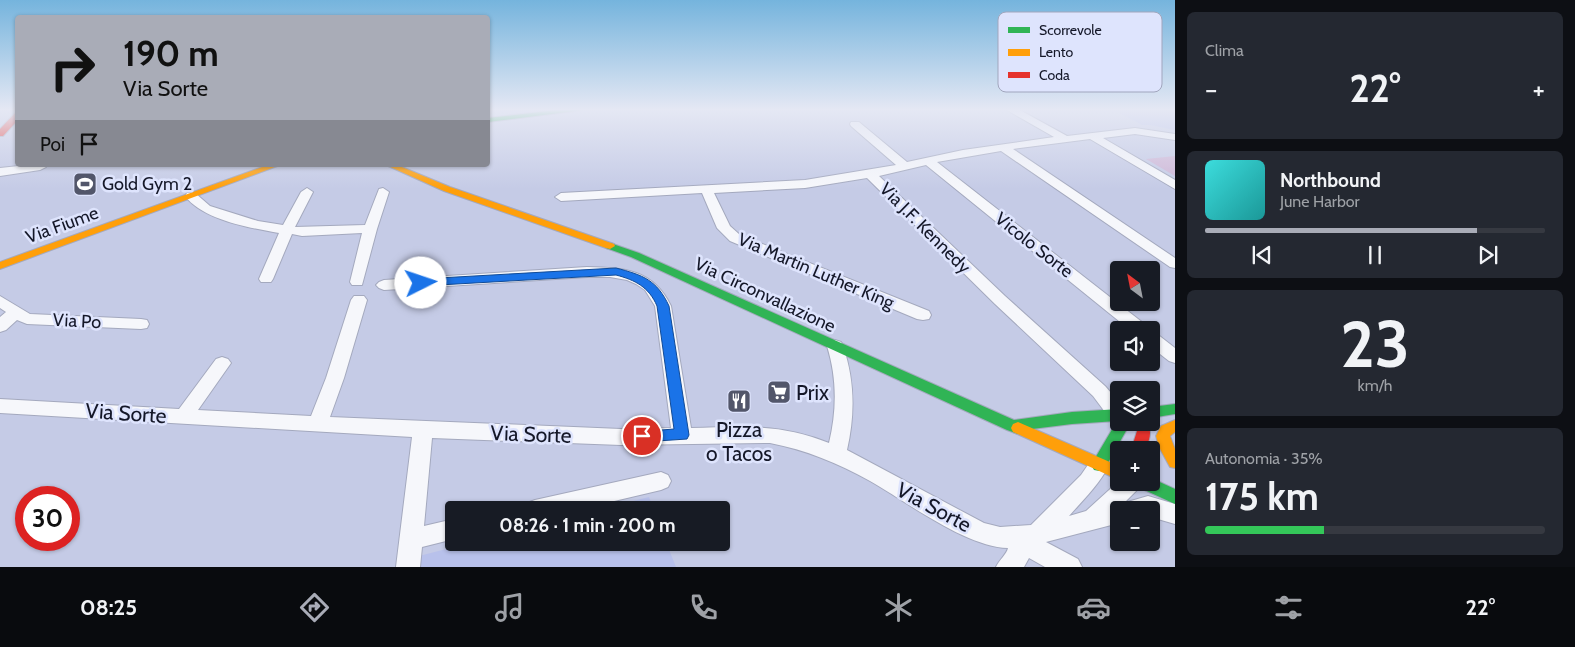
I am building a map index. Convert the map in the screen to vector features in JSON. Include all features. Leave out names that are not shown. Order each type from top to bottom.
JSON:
[{"type":"main road","name":"Via Fiume","points":[[0,266],[271,167]]},
{"type":"main road","name":"Via Circonvallazione","points":[[395,167],[448,189],[635,255],[1110,469]]},
{"type":"main road","points":[[1160,412],[1175,410]]},
{"type":"main road","points":[[1012,426],[1072,418],[1110,416]]},
{"type":"main road","points":[[1175,426],[1166,430],[1163,436],[1166,447],[1175,462]]},
{"type":"main road","points":[[1099,465],[1119,431]]},
{"type":"main road","points":[[1160,490],[1175,497]]},
{"type":"street","points":[[868,135],[904,166]]},
{"type":"street","points":[[1058,135],[1064,139]]},
{"type":"street","points":[[870,174],[928,160],[1002,147],[1097,135]]},
{"type":"street","points":[[1092,136],[1175,185]]},
{"type":"street","points":[[1002,147],[1175,264]]},
{"type":"street","name":"Vicolo Sorte","points":[[928,160],[1130,321]]},
{"type":"street","points":[[0,172],[40,167]]},
{"type":"street","name":"Via J.F. Kennedy","points":[[561,198],[805,184],[870,174],[1000,300],[1099,392],[1110,405]]},
{"type":"street","name":"Via Martin Luther King","points":[[706,189],[724,228],[735,238],[922,315]]},
{"type":"street","points":[[266,279],[287,230],[307,192]]},
{"type":"street","points":[[357,282],[370,229],[383,192]]},
{"type":"street","points":[[191,196],[205,209],[256,226],[302,232],[370,229]]},
{"type":"street","points":[[384,285],[587,272],[616,272],[638,278],[657,293],[663,306],[682,435]]},
{"type":"street","points":[[318,423],[336,378],[359,300]]},
{"type":"street","name":"Via Po","points":[[0,301],[27,319],[141,324]]},
{"type":"street","points":[[0,326],[16,312]]},
{"type":"street","points":[[1160,345],[1175,357]]},
{"type":"street","points":[[835,346],[841,362],[844,379],[844,412],[836,454]]},
{"type":"street","points":[[184,417],[222,363]]},
{"type":"street","name":"Via Sorte","points":[[0,406],[423,430],[621,437],[770,435],[790,437],[836,454],[962,523],[990,535],[1029,535],[1110,515]]},
{"type":"street","points":[[408,567],[423,430]]},
{"type":"street","points":[[1008,567],[1018,557],[1029,535],[1088,481],[1099,465]]},
{"type":"street","points":[[574,501],[660,481]]},
{"type":"street","name":"Via Sorte","points":[[1093,518],[1122,491]]},
{"type":"street","points":[[1160,510],[1175,514]]},
{"type":"street","points":[[411,539],[445,531]]},
{"type":"street","points":[[1029,535],[1044,554],[1070,567]]},
{"type":"shaded area","points":[[1175,156],[1175,176],[1146,159]]},
{"type":"shaded area","points":[[649,497],[651,501],[633,501]]},
{"type":"shaded area","points":[[445,549],[445,551],[670,551],[676,567],[420,567],[419,556]]},
{"type":"traffic: fast","points":[[610,246],[635,255],[1018,428]]},
{"type":"traffic: fast","points":[[1160,412],[1175,409]]},
{"type":"traffic: fast","points":[[1012,426],[1072,418],[1110,416]]},
{"type":"traffic: fast","points":[[1099,465],[1119,431]]},
{"type":"traffic: fast","points":[[1160,490],[1175,497]]},
{"type":"traffic: slow","points":[[0,266],[271,167]]},
{"type":"traffic: slow","points":[[395,167],[447,189],[610,246]]},
{"type":"traffic: slow","points":[[1175,426],[1166,430],[1163,436],[1166,447],[1175,462]]},
{"type":"traffic: slow","points":[[1018,428],[1110,469]]},
{"type":"traffic: jam","points":[[1142,441],[1144,431]]},
{"type":"place","name":"Gold Gym 2","points":[[85,184]]},
{"type":"place","name":"Prix","points":[[779,392]]},
{"type":"place","name":"Pizza o Tacos","points":[[739,401]]},
{"type":"route","points":[[421,283],[587,272],[624,273],[645,282],[657,293],[663,306],[682,435],[642,436]]}]
